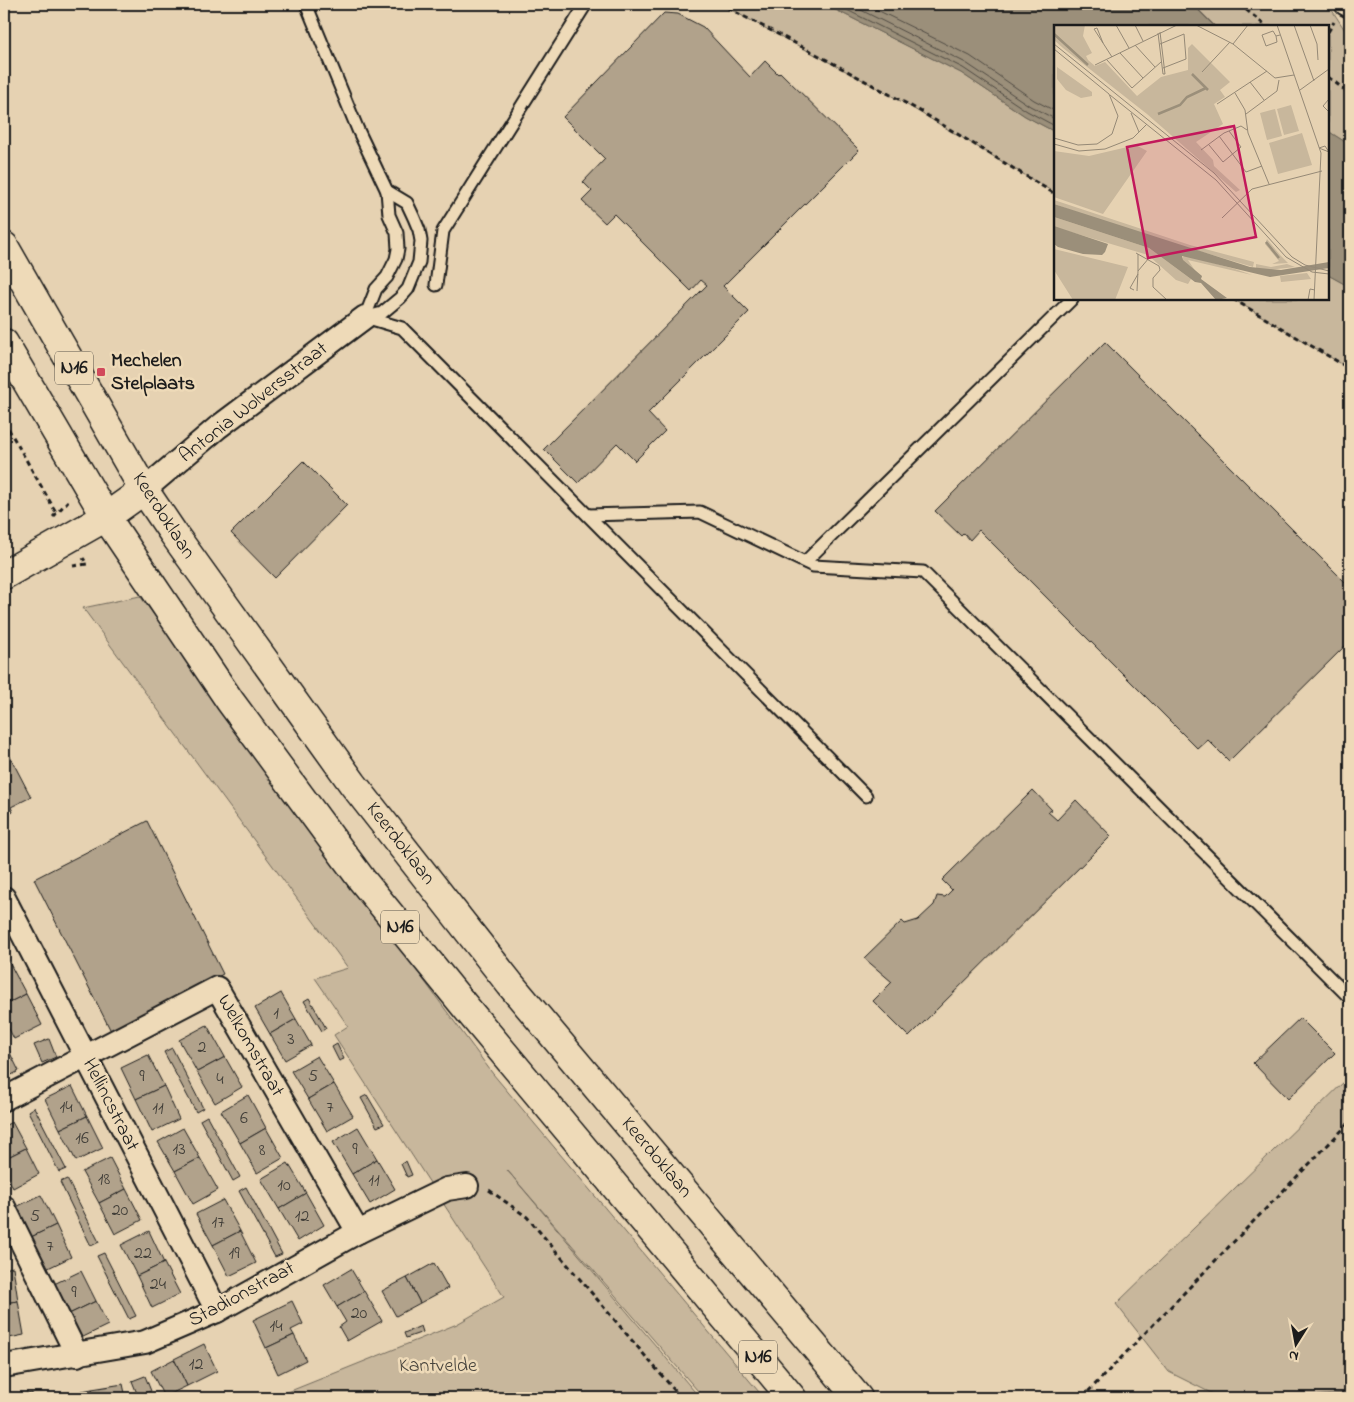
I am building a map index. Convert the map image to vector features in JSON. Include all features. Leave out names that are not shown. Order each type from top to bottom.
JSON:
[{"type":"main road","name":"Keerdoklaan","points":[[4,246],[144,490],[178,541],[353,784],[504,977],[858,1398]]},
{"type":"main road","name":"N16","points":[[4,343],[106,517],[230,702],[362,880],[792,1398]]},
{"type":"main road","points":[[4,575],[106,517],[144,490]]},
{"type":"street","points":[[1346,4],[1350,6]]},
{"type":"street","name":"Antonia Wolversstraat","points":[[144,490],[217,428],[365,317]]},
{"type":"street","name":"Hellincstraat","points":[[4,898],[217,1311]]},
{"type":"street","name":"Welkomstraat","points":[[86,1057],[217,988],[358,1232]]},
{"type":"street","points":[[4,1099],[86,1057]]},
{"type":"street","name":"Stadionstraat","points":[[4,1366],[145,1342],[217,1311],[358,1232],[447,1189],[467,1186]]},
{"type":"street","points":[[4,1207],[77,1355]]},
{"type":"lane","points":[[306,4],[358,130],[387,191],[390,215],[398,233],[398,249],[392,270],[376,289],[365,317]]},
{"type":"lane","points":[[436,285],[444,231],[586,4]]},
{"type":"lane","points":[[365,317],[382,313],[400,298],[408,289],[420,262],[421,241],[414,218],[407,204],[387,191]]},
{"type":"lane","points":[[805,562],[1071,300]]},
{"type":"lane","points":[[365,317],[402,328],[866,796]]},
{"type":"lane","points":[[588,515],[700,512],[813,566],[923,572],[1350,998]]},
{"type":"path","points":[[720,4],[920,110],[1054,193]]},
{"type":"path","points":[[1239,4],[1265,25]]},
{"type":"path","points":[[1329,78],[1350,94]]},
{"type":"path","points":[[1235,300],[1350,369]]},
{"type":"path","points":[[4,421],[56,514],[87,564]]},
{"type":"path","points":[[1082,1398],[1350,1122]]},
{"type":"path","points":[[467,1186],[489,1190],[527,1217],[681,1398]]},
{"type":"green space","points":[[720,4],[824,4],[961,73],[1025,116],[1054,131],[1054,192],[887,93]]},
{"type":"green space","points":[[1195,4],[1328,4],[1350,38],[1350,145],[1329,132],[1329,25],[1214,25]]},
{"type":"green space","points":[[1329,276],[1350,287],[1350,369],[1235,300],[1329,300]]},
{"type":"green space","name":"Kantvelde","points":[[140,596],[493,1074],[764,1398],[704,1398],[507,1170],[700,1398],[273,1398],[457,1324],[504,1297],[334,1035],[348,1026],[315,978],[348,968],[83,608]]},
{"type":"green space","points":[[1350,1076],[1350,1392],[1299,1398],[1221,1398],[1169,1372],[1116,1304]]},
{"type":"water","points":[[824,4],[1195,4],[1199,11],[1213,25],[1054,25],[1054,131],[1025,116],[961,73]]},
{"type":"water","points":[[1329,132],[1350,145],[1350,287],[1329,276]]},
{"type":"building","points":[[664,13],[678,14],[703,27],[750,77],[765,61],[778,74],[780,72],[859,150],[723,286],[749,312],[648,413],[665,431],[635,461],[617,443],[578,483],[544,449],[707,285],[701,280],[691,291],[614,214],[605,223],[582,201],[592,191],[583,182],[605,159],[563,117]]},
{"type":"building","points":[[1105,342],[1350,587],[1350,641],[1229,761],[1208,740],[1198,749],[979,530],[970,540],[964,533],[961,536],[935,511]]},
{"type":"building","points":[[303,461],[347,505],[275,578],[231,533]]},
{"type":"building","points":[[4,745],[31,797],[11,807],[13,812],[4,817]]},
{"type":"building","points":[[1033,790],[1052,810],[1048,812],[1057,820],[1076,800],[1111,836],[909,1037],[873,1001],[892,982],[864,958],[902,921],[905,924],[918,920],[934,905],[937,896],[945,897],[952,890],[942,880]]},
{"type":"building","points":[[147,821],[223,974],[112,1033],[34,879]]},
{"type":"building","points":[[9,962],[26,994],[4,1005],[4,965]]},
{"type":"building","points":[[281,993],[296,1019],[270,1034],[255,1008]]},
{"type":"building","points":[[26,994],[42,1025],[14,1039],[4,1019],[4,1005]]},
{"type":"building","points":[[309,998],[326,1028],[322,1031],[304,1001]]},
{"type":"building","points":[[1300,1018],[1335,1053],[1288,1099],[1253,1063]]},
{"type":"building","points":[[296,1019],[311,1045],[285,1060],[270,1034]]},
{"type":"building","points":[[207,1025],[225,1057],[197,1072],[179,1040]]},
{"type":"building","points":[[49,1039],[56,1057],[42,1063],[34,1045]]},
{"type":"building","points":[[337,1044],[344,1059],[339,1061],[332,1047]]},
{"type":"building","points":[[6,1045],[19,1071],[4,1079],[4,1046]]},
{"type":"building","points":[[172,1048],[203,1108],[196,1112],[164,1052]]},
{"type":"building","points":[[148,1055],[164,1086],[136,1099],[121,1068]]},
{"type":"building","points":[[317,1056],[334,1084],[308,1099],[291,1071]]},
{"type":"building","points":[[225,1057],[242,1087],[215,1103],[197,1072]]},
{"type":"building","points":[[334,1084],[353,1116],[327,1131],[308,1099]]},
{"type":"building","points":[[72,1086],[87,1116],[60,1129],[45,1099]]},
{"type":"building","points":[[164,1086],[179,1119],[152,1132],[136,1099]]},
{"type":"building","points":[[248,1095],[266,1128],[240,1143],[221,1111]]},
{"type":"building","points":[[367,1095],[384,1124],[377,1127],[361,1098]]},
{"type":"building","points":[[34,1107],[66,1169],[59,1172],[28,1111]]},
{"type":"building","points":[[87,1116],[103,1148],[76,1161],[60,1129]]},
{"type":"building","points":[[207,1116],[240,1177],[233,1181],[200,1120]]},
{"type":"building","points":[[12,1122],[26,1148],[4,1159],[4,1126]]},
{"type":"building","points":[[358,1127],[377,1159],[352,1174],[333,1142]]},
{"type":"building","points":[[183,1128],[200,1158],[175,1171],[158,1142]]},
{"type":"building","points":[[266,1128],[283,1158],[257,1173],[240,1143]]},
{"type":"building","points":[[26,1148],[39,1174],[13,1188],[4,1170],[4,1159]]},
{"type":"building","points":[[110,1158],[126,1189],[99,1203],[82,1172]]},
{"type":"building","points":[[200,1158],[218,1190],[193,1204],[175,1171]]},
{"type":"building","points":[[377,1159],[395,1189],[370,1204],[352,1174]]},
{"type":"building","points":[[406,1161],[412,1175],[407,1177],[401,1164]]},
{"type":"building","points":[[288,1163],[306,1193],[279,1209],[261,1179]]},
{"type":"building","points":[[67,1179],[99,1242],[91,1246],[60,1182]]},
{"type":"building","points":[[246,1187],[282,1254],[275,1257],[239,1191]]},
{"type":"building","points":[[126,1189],[142,1220],[115,1234],[99,1203]]},
{"type":"building","points":[[306,1193],[324,1225],[298,1241],[279,1209]]},
{"type":"building","points":[[41,1195],[56,1225],[29,1238],[14,1208]]},
{"type":"building","points":[[223,1200],[240,1231],[213,1245],[196,1214]]},
{"type":"building","points":[[56,1225],[71,1257],[44,1270],[29,1238]]},
{"type":"building","points":[[149,1231],[164,1263],[137,1276],[121,1245]]},
{"type":"building","points":[[240,1231],[256,1263],[229,1276],[213,1245]]},
{"type":"building","points":[[104,1253],[136,1316],[129,1319],[97,1256]]},
{"type":"building","points":[[164,1263],[180,1294],[152,1308],[137,1276]]},
{"type":"building","points":[[434,1263],[448,1288],[420,1303],[407,1278]]},
{"type":"building","points":[[13,1267],[18,1301],[4,1303],[4,1269]]},
{"type":"building","points":[[351,1269],[364,1291],[337,1307],[324,1285]]},
{"type":"building","points":[[81,1271],[96,1301],[67,1315],[52,1285]]},
{"type":"building","points":[[407,1278],[420,1303],[396,1316],[382,1291]]},
{"type":"building","points":[[364,1291],[382,1321],[347,1341],[339,1327],[346,1322],[337,1307]]},
{"type":"building","points":[[18,1301],[24,1335],[4,1339],[4,1303]]},
{"type":"building","points":[[96,1301],[108,1325],[79,1339],[67,1315]]},
{"type":"building","points":[[292,1301],[303,1324],[291,1330],[294,1335],[266,1348],[253,1320]]},
{"type":"building","points":[[421,1326],[423,1332],[406,1338],[404,1333]]},
{"type":"building","points":[[294,1335],[306,1360],[278,1374],[266,1348]]},
{"type":"building","points":[[204,1344],[217,1371],[187,1386],[174,1359]]},
{"type":"building","points":[[174,1359],[187,1386],[164,1397],[151,1371]]},
{"type":"building","points":[[145,1376],[151,1391],[138,1396],[132,1381]]},
{"type":"building","points":[[123,1384],[126,1398],[93,1398],[92,1389]]},
{"type":"building","points":[[92,1389],[93,1398],[64,1398],[63,1395]]},
{"type":"building","points":[[32,1393],[33,1398],[4,1398]]},
{"type":"place","name":"Mechelen Stelplaats","points":[[101,372]]}]
